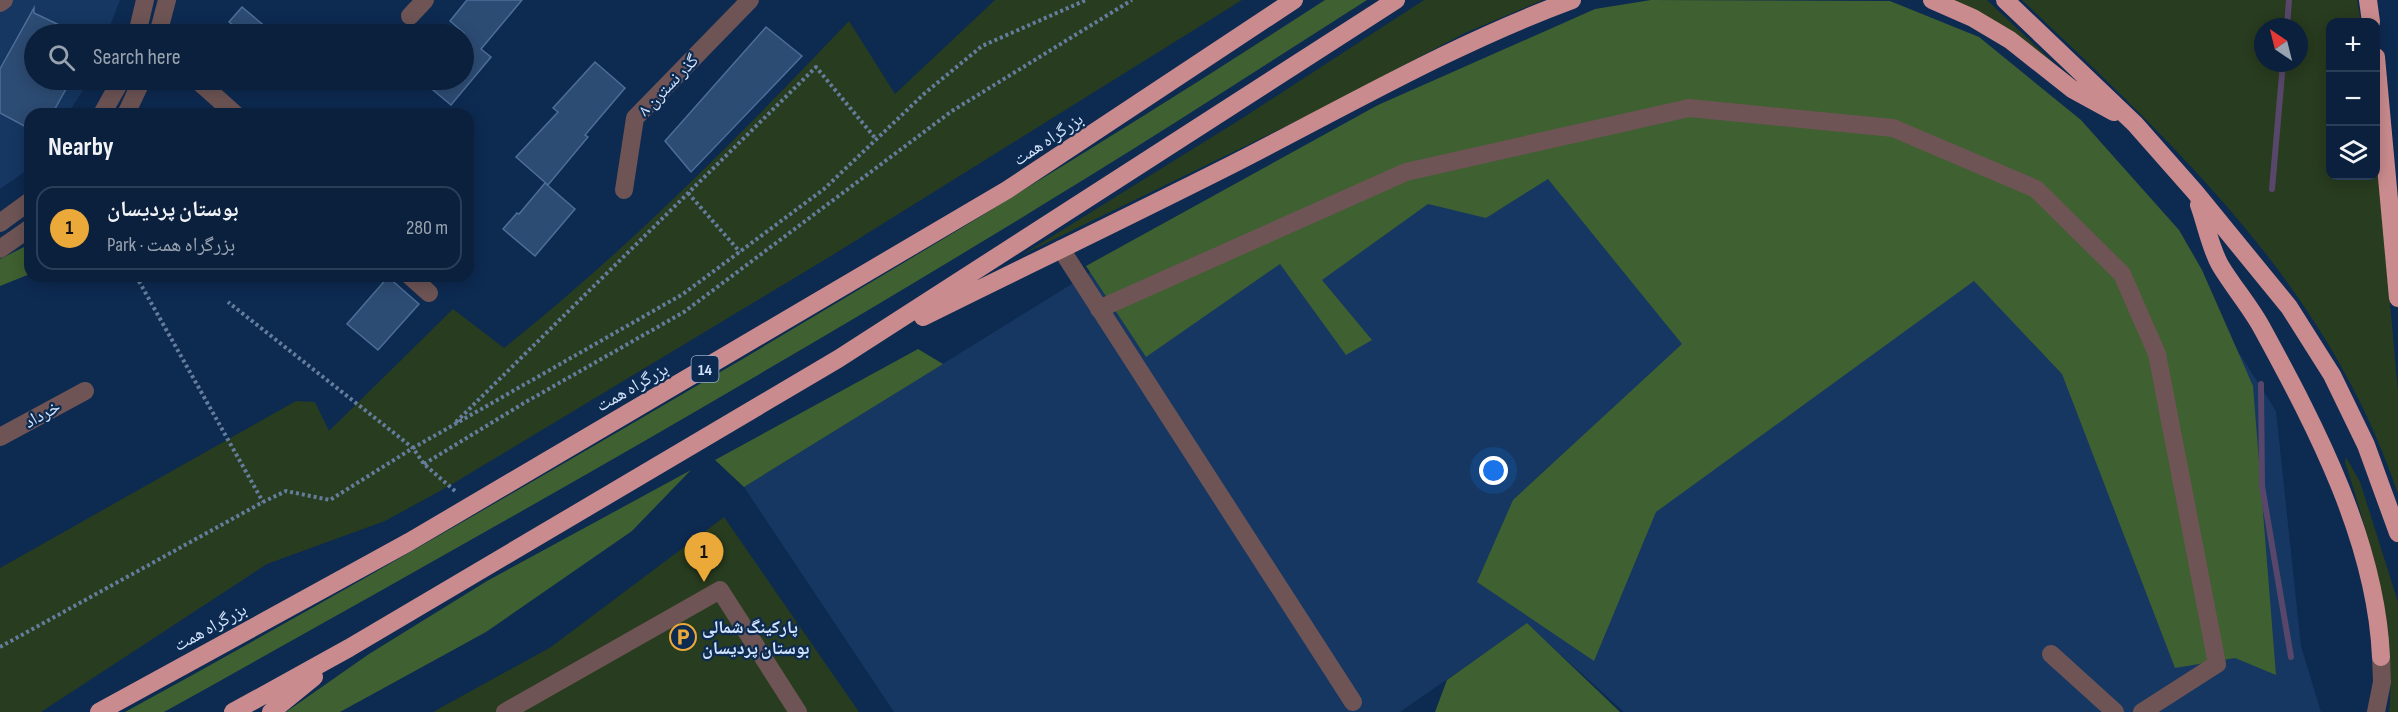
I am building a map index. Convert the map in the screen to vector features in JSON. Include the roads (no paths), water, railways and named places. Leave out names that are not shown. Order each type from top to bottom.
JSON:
[{"type":"highway","name":"بزرگراه همت","points":[[99,712],[409,542],[1008,190],[1294,0]]},
{"type":"highway","points":[[233,712],[349,648],[838,359],[1396,0]]},
{"type":"highway","points":[[838,359],[1233,164],[1447,52],[1507,25],[1572,0]]},
{"type":"highway","points":[[1932,0],[1973,18],[2010,40],[2072,89],[2134,124]]},
{"type":"highway","points":[[2005,0],[2134,124],[2195,192],[2289,307],[2332,375],[2366,445],[2398,533]]},
{"type":"highway","points":[[2368,0],[2370,18]]},
{"type":"highway","points":[[2377,72],[2398,298]]},
{"type":"highway","points":[[2195,192],[2219,263],[2262,328],[2320,444],[2351,517],[2370,581],[2380,632],[2381,657]]},
{"type":"highway","points":[[271,712],[349,648]]},
{"type":"street","points":[[0,3],[4,0]]},
{"type":"street","points":[[142,24],[145,0]]},
{"type":"street","points":[[161,24],[167,0]]},
{"type":"street","points":[[410,16],[425,0]]},
{"type":"street","name":"گذر نسترن ۸","points":[[624,190],[635,118],[750,0]]},
{"type":"street","points":[[105,108],[115,90]]},
{"type":"street","points":[[129,108],[137,90]]},
{"type":"street","points":[[208,90],[228,108]]},
{"type":"street","points":[[1100,309],[1406,172],[1689,108],[1893,128],[2036,189],[2122,274],[2157,354],[2217,664],[2142,712]]},
{"type":"street","points":[[0,223],[24,205]]},
{"type":"street","points":[[0,249],[24,232]]},
{"type":"street","points":[[1061,249],[1353,702]]},
{"type":"street","points":[[417,282],[429,293]]},
{"type":"street","name":"خرداد","points":[[0,438],[85,391]]},
{"type":"street","points":[[505,712],[720,590],[798,712]]},
{"type":"street","points":[[2051,654],[2115,712]]},
{"type":"street","points":[[2376,712],[2382,682],[2381,657]]},
{"type":"waterway","points":[[2288,18],[2289,0]]},
{"type":"waterway","points":[[2272,189],[2282,72]]},
{"type":"waterway","points":[[2261,384],[2262,486],[2291,657]]},
{"type":"place","name":"بوستان پردیسان","points":[[704,582]]},
{"type":"place","name":"پارکینگ شمالی بوستان پردیسان","points":[[683,637]]}]
